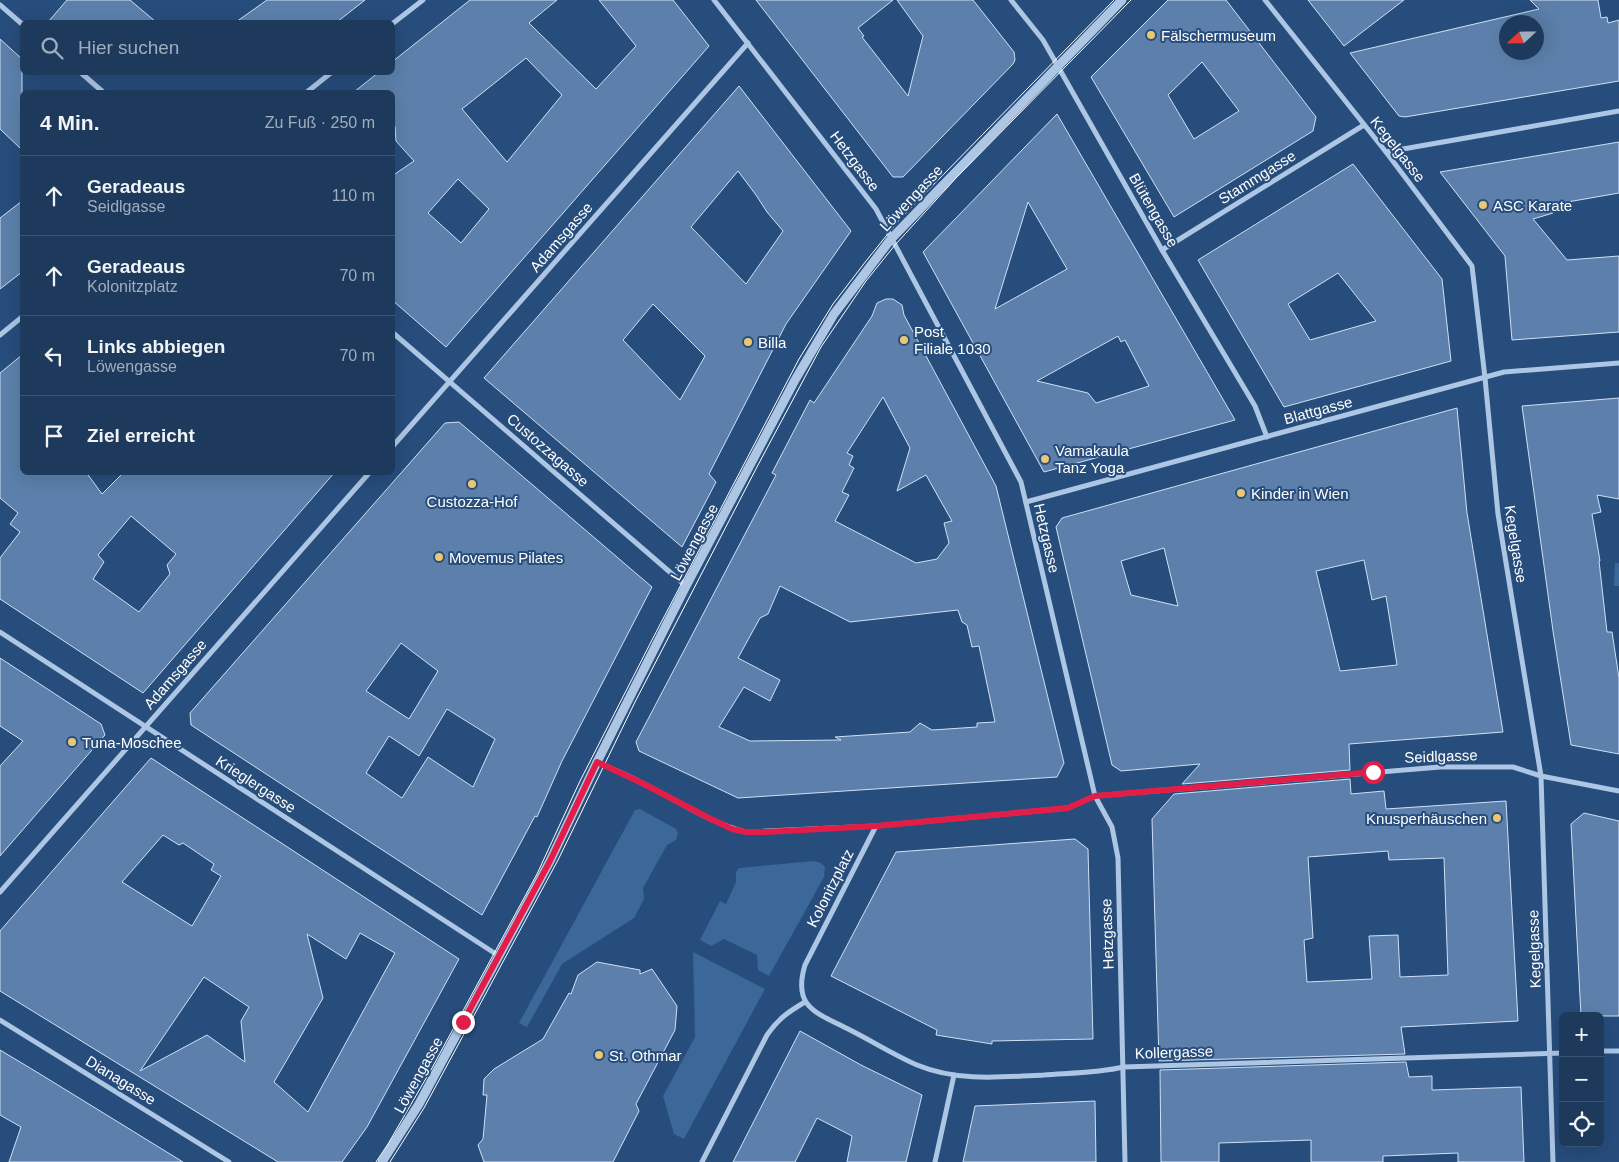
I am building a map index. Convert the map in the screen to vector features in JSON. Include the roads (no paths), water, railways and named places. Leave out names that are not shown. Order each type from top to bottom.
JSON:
[{"type":"street","points":[[395,22],[423,0]]},
{"type":"street","name":"Hetzgasse","points":[[714,0],[876,209],[1021,482],[1095,796],[1112,827],[1118,858],[1125,1162]]},
{"type":"street","name":"Blütengasse","points":[[1011,0],[1043,40],[1162,250],[1255,406],[1268,437]]},
{"type":"street","name":"Löwengasse","points":[[382,1162],[419,1104],[550,861],[597,762],[686,586],[795,380],[834,314],[891,239],[1122,0]]},
{"type":"street","name":"Kegelgasse","points":[[1265,0],[1386,152],[1472,266],[1498,514],[1541,776],[1553,1162]]},
{"type":"street","points":[[0,5],[20,22]]},
{"type":"street","name":"Adamsgasse","points":[[395,444],[748,43]]},
{"type":"street","points":[[83,75],[101,90]]},
{"type":"street","points":[[309,90],[328,75]]},
{"type":"street","points":[[1386,152],[1619,111]]},
{"type":"street","name":"Stammgasse","points":[[1162,250],[1364,125]]},
{"type":"street","points":[[0,335],[20,319]]},
{"type":"street","name":"Custozzagasse","points":[[395,335],[686,586]]},
{"type":"street","name":"Blattgasse","points":[[1026,502],[1504,372],[1619,363]]},
{"type":"street","name":"Adamsgasse","points":[[0,892],[367,475]]},
{"type":"street","name":"Krieglergasse","points":[[0,632],[499,956]]},
{"type":"street","name":"Kolonitzplatz","points":[[597,762],[732,829],[746,832],[766,832],[876,826]]},
{"type":"street","name":"Seidlgasse","points":[[876,826],[1068,808],[1095,796],[1440,767],[1512,766],[1541,776],[1619,791]]},
{"type":"street","name":"Kolonitzplatz","points":[[805,1002],[801,985],[805,965],[876,826]]},
{"type":"street","points":[[702,1162],[776,1022],[805,1002]]},
{"type":"street","name":"Kollergasse","points":[[805,1002],[820,1014],[918,1065],[954,1075],[984,1078],[1103,1071],[1124,1066],[1559,1053]]},
{"type":"street","name":"Dianagasse","points":[[0,1020],[229,1162]]},
{"type":"street","points":[[1604,1052],[1619,1051]]},
{"type":"street","points":[[935,1162],[954,1075]]},
{"type":"tram line","points":[[376,1162],[432,1068],[537,874],[580,781],[653,638],[799,359],[833,304],[899,220],[1114,0]]},
{"type":"tram line","points":[[390,1162],[424,1108],[558,860],[635,702],[821,347],[866,281],[895,245],[956,178],[1131,0]]},
{"type":"place","name":"Fälschermuseum","points":[[1151,35]]},
{"type":"place","name":"ASC Karate","points":[[1483,205]]},
{"type":"place","name":"Post Filiale 1030","points":[[904,340]]},
{"type":"place","name":"Billa","points":[[748,342]]},
{"type":"place","name":"Vamakaula Tanz Yoga","points":[[1045,459]]},
{"type":"place","name":"Custozza-Hof","points":[[472,484]]},
{"type":"place","name":"Kinder in Wien","points":[[1241,493]]},
{"type":"place","name":"Movemus Pilates","points":[[439,557]]},
{"type":"place","name":"Tuna-Moschee","points":[[72,742]]},
{"type":"place","name":"Knusperhäuschen","points":[[1497,818]]},
{"type":"place","name":"St. Othmar","points":[[599,1055]]}]
